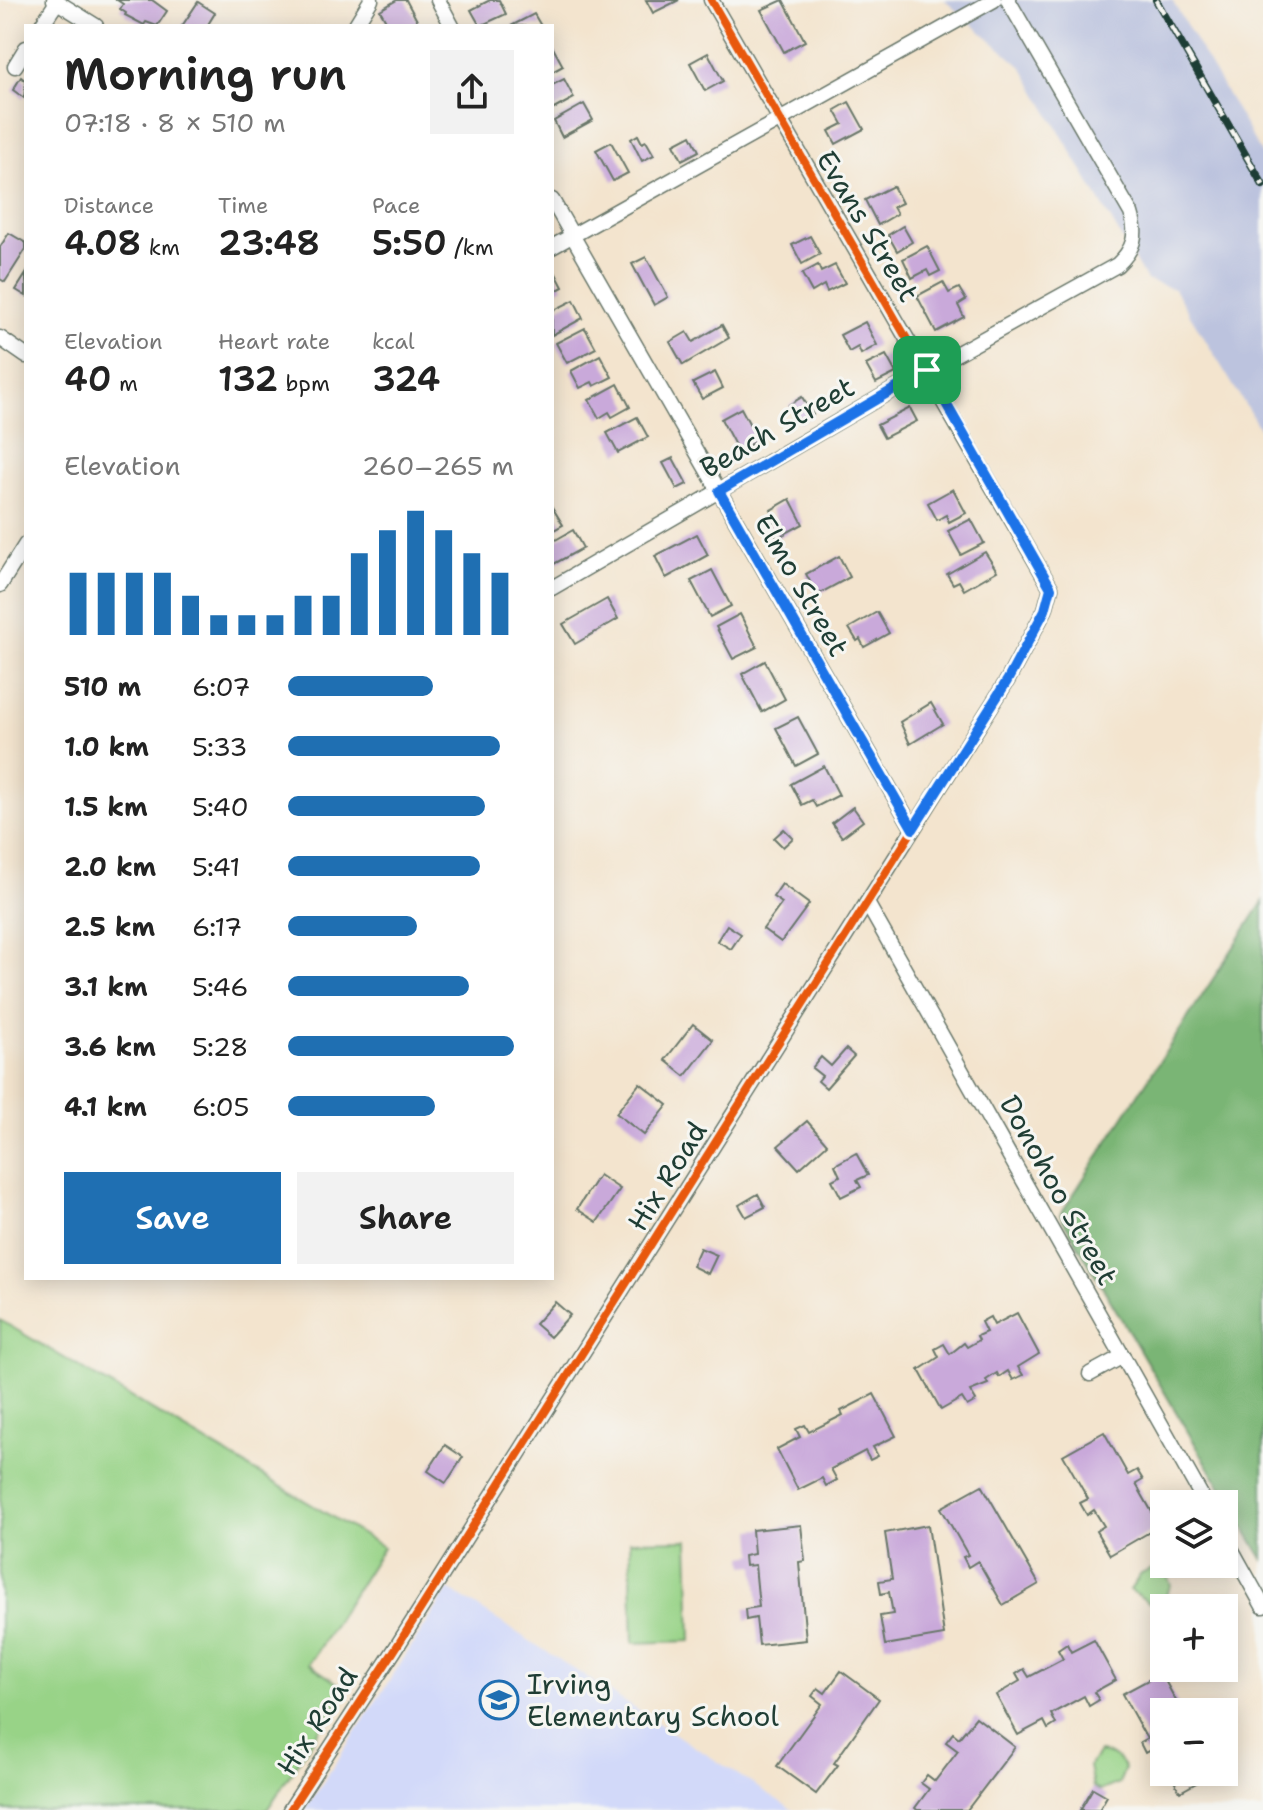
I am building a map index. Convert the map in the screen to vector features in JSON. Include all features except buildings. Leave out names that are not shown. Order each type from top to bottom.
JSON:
[{"type":"street","points":[[356,24],[371,0]]},
{"type":"street","points":[[438,0],[451,24]]},
{"type":"street","name":"Evans Street","points":[[711,0],[1034,559]]},
{"type":"street","points":[[554,246],[994,0]]},
{"type":"street","name":"Beach Street","points":[[554,587],[927,370],[1117,265],[1129,254],[1135,241],[1131,213],[1008,0]]},
{"type":"street","points":[[42,24],[55,1],[93,24]]},
{"type":"street","points":[[15,66],[24,51]]},
{"type":"street","name":"Elmo Street","points":[[554,204],[913,829]]},
{"type":"street","points":[[0,338],[24,355]]},
{"type":"street","points":[[0,585],[24,547]]},
{"type":"street","name":"Hix Road","points":[[290,1810],[394,1651],[1007,681],[1045,610],[1051,588],[1034,559]]},
{"type":"street","name":"Donohoo Street","points":[[867,903],[1198,1490]]},
{"type":"street","points":[[1090,1374],[1123,1356]]},
{"type":"street","points":[[1238,1561],[1263,1606]]},
{"type":"shaded area","points":[[944,0],[1172,0],[1263,156],[1263,434],[1174,289],[1146,280],[1022,67]]},
{"type":"shaded area","name":"Irving Elementary School","points":[[449,1589],[793,1810],[305,1810]]},
{"type":"green space","points":[[1263,902],[1263,1559],[1238,1517],[1238,1490],[1222,1490],[1060,1215]]},
{"type":"green space","points":[[0,1320],[383,1547],[309,1664],[346,1689],[267,1810],[0,1810]]},
{"type":"green space","points":[[688,1540],[691,1641],[633,1643],[630,1541]]},
{"type":"green space","points":[[1150,1570],[1150,1578],[1168,1578],[1171,1585],[1166,1594],[1150,1594],[1150,1603],[1130,1590],[1141,1574]]},
{"type":"green space","points":[[1099,1752],[1114,1757],[1125,1769],[1119,1783],[1100,1791],[1093,1787],[1089,1766]]},
{"type":"railway","points":[[1156,0],[1263,185]]},
{"type":"cycle path","points":[[290,1810],[394,1651],[1007,681],[1045,610],[1051,588],[711,0]]},
{"type":"place","name":"Irving Elementary School","points":[[499,1700]]},
{"type":"route","points":[[927,370],[1051,588],[1045,610],[1007,681],[913,829],[719,491],[927,370]]}]
